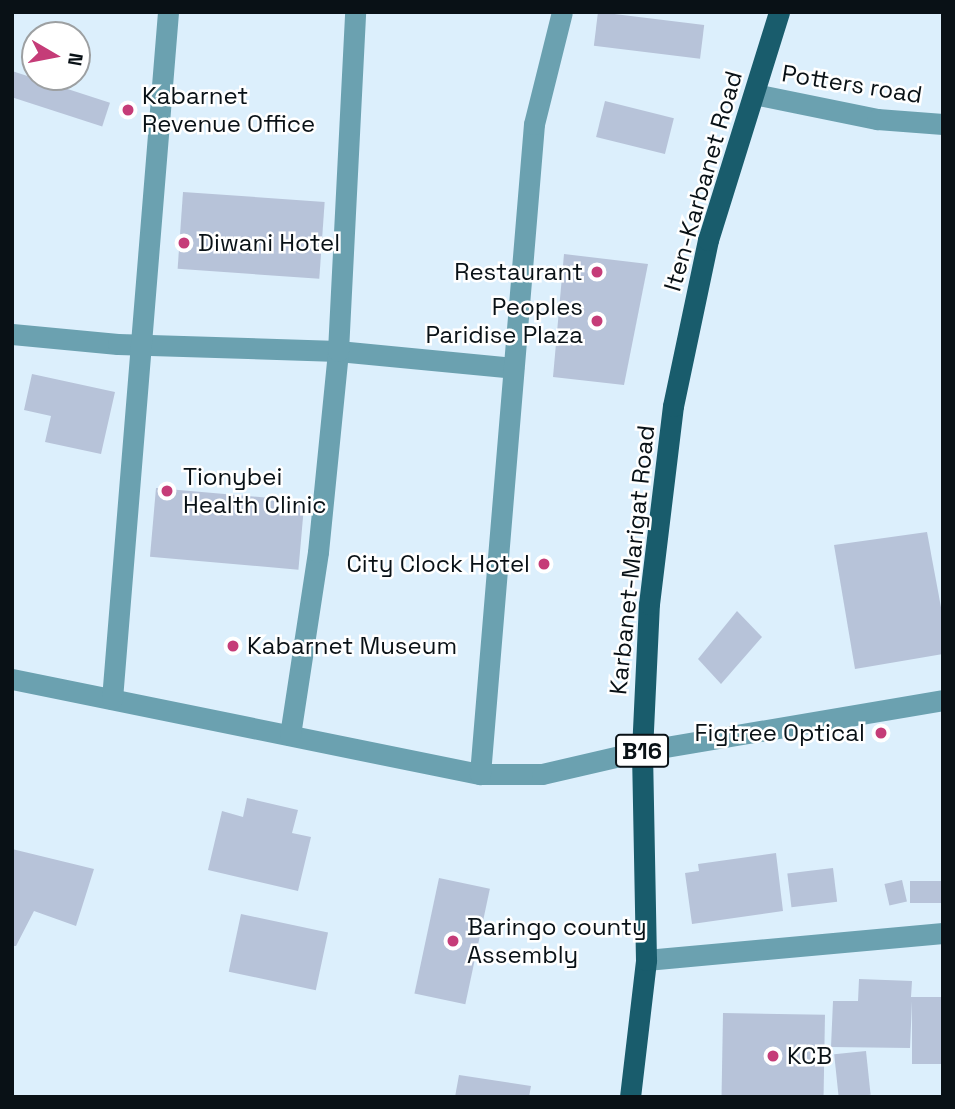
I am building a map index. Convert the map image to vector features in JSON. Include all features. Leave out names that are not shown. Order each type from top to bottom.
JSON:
[{"type":"main road","name":"Iten-Karbanet Road","points":[[673,406],[708,240],[779,12]]},
{"type":"main road","name":"Karbanet-Marigat Road","points":[[630,1097],[646,960],[642,751],[649,604],[673,406]]},
{"type":"street","points":[[112,699],[168,12]]},
{"type":"street","points":[[290,735],[318,552],[338,351],[355,12]]},
{"type":"street","points":[[480,774],[534,124],[562,12]]},
{"type":"street","name":"Potters road","points":[[754,94],[877,119],[943,124]]},
{"type":"street","points":[[12,334],[143,344],[338,351],[513,368]]},
{"type":"street","points":[[12,679],[480,774],[542,774],[642,751],[943,700]]},
{"type":"street","points":[[646,960],[943,933]]},
{"type":"building","points":[[598,12],[704,25],[700,59],[594,46]]},
{"type":"building","points":[[12,71],[21,74],[21,91],[74,91],[110,103],[102,127],[12,97]]},
{"type":"building","points":[[605,101],[674,118],[665,154],[596,137]]},
{"type":"building","points":[[183,192],[325,202],[319,279],[178,269]]},
{"type":"building","name":"Peoples Paridise Plaza","points":[[564,254],[648,264],[624,385],[553,377]]},
{"type":"building","points":[[32,374],[115,392],[101,454],[45,442],[51,416],[24,410]]},
{"type":"building","points":[[156,488],[304,501],[298,570],[150,557]]},
{"type":"building","points":[[927,532],[943,618],[943,654],[855,669],[834,545]]},
{"type":"building","points":[[737,611],[762,637],[721,684],[698,659]]},
{"type":"building","points":[[247,798],[298,810],[292,833],[311,837],[298,891],[208,870],[222,811],[243,817]]},
{"type":"building","points":[[12,849],[94,869],[76,926],[34,911],[16,946],[12,946]]},
{"type":"building","points":[[776,853],[783,911],[692,924],[685,873],[699,871],[698,864]]},
{"type":"building","points":[[833,868],[837,902],[791,907],[787,874]]},
{"type":"building","name":"Baringo county Assembly","points":[[439,878],[490,889],[465,1004],[414,993]]},
{"type":"building","points":[[902,880],[907,901],[889,905],[884,884]]},
{"type":"building","points":[[910,881],[943,881],[943,903],[910,903]]},
{"type":"building","points":[[241,914],[328,933],[316,990],[229,972]]},
{"type":"building","points":[[859,979],[912,981],[911,997],[943,997],[943,1064],[912,1064],[912,1001],[910,1048],[831,1047],[833,1001],[858,1001]]},
{"type":"building","name":"KCB","points":[[723,1013],[825,1015],[824,1097],[722,1097]]},
{"type":"building","points":[[866,1051],[871,1095],[839,1097],[834,1054]]},
{"type":"building","points":[[459,1075],[531,1086],[529,1097],[455,1097]]},
{"type":"place","name":"Kabarnet Revenue Office","points":[[128,110]]},
{"type":"place","name":"Diwani Hotel","points":[[184,243]]},
{"type":"place","name":"Restaurant","points":[[597,272]]},
{"type":"place","name":"Peoples Paridise Plaza","points":[[597,321]]},
{"type":"place","name":"Tionybei Health Clinic","points":[[167,491]]},
{"type":"place","name":"City Clock Hotel","points":[[544,564]]},
{"type":"place","name":"Kabarnet Museum","points":[[233,646]]},
{"type":"place","name":"Figtree Optical","points":[[881,733]]},
{"type":"place","name":"Baringo county Assembly","points":[[453,941]]},
{"type":"place","name":"KCB","points":[[773,1056]]}]
